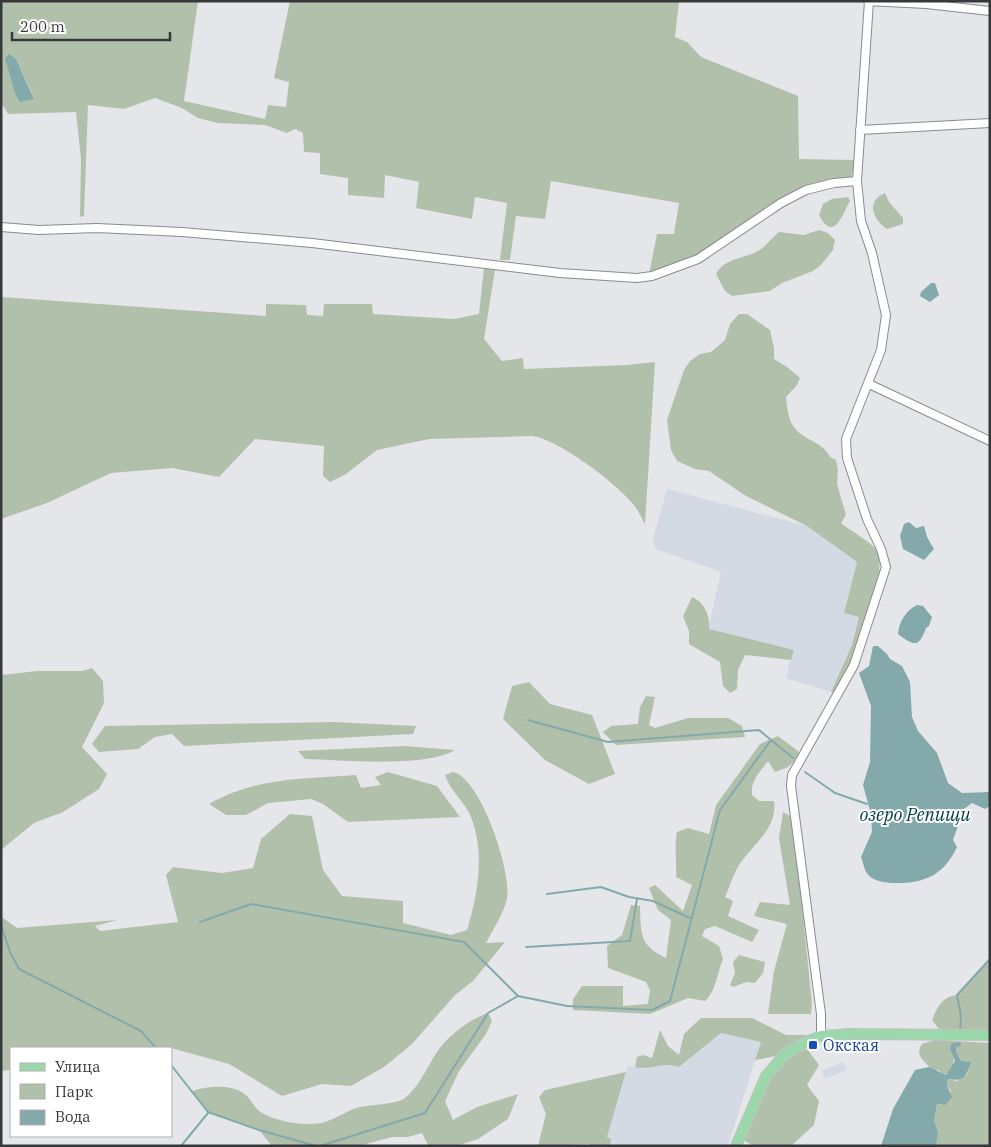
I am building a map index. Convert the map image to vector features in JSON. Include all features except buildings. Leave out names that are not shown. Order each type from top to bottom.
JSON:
[{"type":"main road","points":[[736,1146],[766,1076],[776,1062],[796,1046],[821,1036],[836,1035],[990,1035]]},
{"type":"street","points":[[821,1036],[820,1005],[791,786],[792,775],[854,665],[886,567],[881,549],[867,519],[847,458],[846,439],[869,384],[884,339],[886,316],[872,253],[861,221],[857,181],[869,1],[926,2],[990,11]]},
{"type":"street","points":[[860,130],[990,123]]},
{"type":"street","points":[[1,227],[38,230],[97,228],[182,232],[312,243],[560,273],[637,278],[652,276],[698,259],[781,203],[806,190],[834,183],[857,181]]},
{"type":"street","points":[[869,384],[990,441]]},
{"type":"shaded area","points":[[667,489],[807,526],[857,562],[844,613],[859,617],[852,645],[831,692],[786,678],[793,650],[708,629],[721,572],[655,549],[653,539]]},
{"type":"shaded area","points":[[721,1033],[761,1042],[728,1146],[610,1146],[611,1139],[607,1137],[628,1066],[645,1069],[665,1063],[679,1067]]},
{"type":"shaded area","points":[[843,1062],[847,1070],[825,1079],[822,1071]]},
{"type":"green space","points":[[1,1],[198,1],[184,101],[265,119],[268,105],[286,107],[289,82],[274,78],[290,1],[679,1],[675,37],[687,42],[701,57],[798,96],[799,159],[854,160],[855,167],[851,177],[805,187],[779,200],[696,257],[649,274],[657,234],[674,234],[679,203],[551,181],[545,219],[516,216],[510,260],[500,260],[507,203],[475,197],[472,219],[416,208],[419,182],[385,175],[384,198],[348,195],[348,178],[320,174],[320,153],[304,152],[303,133],[295,129],[287,133],[265,125],[218,123],[198,118],[182,108],[155,98],[124,109],[88,105],[84,216],[80,217],[81,159],[76,112],[8,114],[1,102]],"holes":[[[16,59],[34,98],[15,93]]]},
{"type":"green space","points":[[885,193],[889,202],[903,218],[903,224],[887,229],[878,221],[873,211],[875,201]]},
{"type":"green space","points":[[848,197],[850,201],[838,223],[829,227],[819,215],[823,204],[832,199]]},
{"type":"green space","points":[[819,230],[828,233],[835,240],[833,250],[821,265],[813,271],[782,283],[770,291],[732,296],[725,291],[716,274],[724,265],[758,251],[779,232],[804,235]]},
{"type":"green space","points":[[484,268],[495,270],[484,339],[502,361],[523,358],[524,369],[627,365],[655,362],[645,524],[638,511],[625,495],[586,463],[556,445],[532,436],[429,439],[377,450],[346,474],[330,482],[323,476],[324,446],[255,439],[219,477],[172,468],[111,473],[47,503],[1,519],[2,297],[266,316],[266,304],[306,305],[307,315],[323,316],[324,304],[372,304],[373,314],[454,319],[479,314]]},
{"type":"green space","points":[[739,314],[747,314],[770,330],[774,348],[774,359],[800,378],[797,385],[786,397],[791,421],[800,434],[822,447],[830,457],[836,460],[838,470],[837,484],[846,515],[841,523],[871,544],[877,551],[880,563],[873,600],[850,664],[837,693],[831,692],[852,645],[859,617],[844,613],[857,562],[807,526],[746,496],[709,471],[695,469],[677,461],[671,450],[667,420],[684,370],[690,361],[700,354],[711,352],[725,340],[730,324]]},
{"type":"green space","points":[[692,597],[706,610],[709,619],[709,629],[794,650],[791,660],[745,655],[738,670],[737,689],[730,693],[723,686],[720,662],[689,644],[689,631],[683,616]]},
{"type":"green space","points":[[92,668],[103,681],[104,703],[82,747],[107,774],[99,789],[63,812],[34,823],[1,850],[1,675],[37,671],[82,671]]},
{"type":"green space","points":[[529,682],[550,704],[592,715],[615,774],[589,784],[545,760],[503,719],[512,686]]},
{"type":"green space","points":[[646,696],[655,697],[649,725],[655,728],[688,718],[728,718],[742,726],[745,737],[616,745],[603,732],[611,726],[638,724],[640,707]]},
{"type":"green space","points":[[334,722],[416,726],[413,734],[184,746],[172,734],[155,737],[138,749],[99,752],[92,744],[105,726]]},
{"type":"green space","points":[[778,736],[798,751],[799,757],[788,767],[775,772],[768,761],[754,781],[752,795],[759,801],[774,801],[772,819],[763,835],[739,865],[725,897],[733,901],[728,916],[759,930],[752,942],[715,926],[705,929],[702,936],[719,946],[723,959],[712,993],[705,1001],[688,998],[650,1014],[573,1010],[573,999],[582,986],[623,986],[623,1006],[648,1004],[650,990],[646,982],[608,968],[607,946],[622,935],[631,905],[640,906],[643,938],[651,948],[666,958],[671,920],[658,910],[649,888],[655,885],[683,911],[692,885],[676,877],[677,832],[688,828],[709,834],[716,805],[760,744]]},
{"type":"green space","points":[[404,746],[455,750],[441,756],[424,759],[383,762],[305,759],[298,751]]},
{"type":"green space","points":[[388,772],[437,786],[460,817],[348,822],[323,804],[311,799],[268,803],[246,815],[226,815],[209,804],[227,795],[263,784],[299,779],[356,775],[361,788],[381,785],[375,777]]},
{"type":"green space","points":[[453,772],[463,778],[474,790],[492,827],[504,868],[507,898],[501,916],[486,943],[505,942],[473,981],[455,995],[412,1044],[384,1067],[351,1086],[322,1084],[282,1096],[229,1064],[172,1047],[10,1047],[10,1070],[1,1071],[1,914],[3,918],[17,928],[117,920],[95,926],[100,931],[178,922],[166,875],[173,867],[222,873],[253,868],[261,839],[290,814],[312,816],[323,870],[342,896],[403,901],[403,923],[451,935],[467,930],[477,888],[478,844],[471,817],[450,786],[445,775]]},
{"type":"green space","points":[[783,812],[790,816],[801,895],[812,1004],[811,1014],[768,1014],[774,971],[787,924],[754,916],[760,902],[790,905],[779,838]]},
{"type":"green space","points":[[739,955],[765,962],[763,973],[755,983],[746,982],[733,987],[730,985],[735,973],[733,962]]},
{"type":"green space","points":[[990,959],[990,1031],[960,1032],[938,1028],[932,1020],[941,1003],[947,998],[957,995]]},
{"type":"green space","points":[[488,1013],[492,1021],[486,1034],[459,1071],[445,1101],[453,1120],[477,1107],[518,1094],[508,1119],[478,1139],[456,1146],[428,1145],[422,1133],[408,1137],[392,1137],[359,1146],[272,1146],[259,1130],[208,1112],[192,1091],[213,1087],[228,1087],[242,1092],[257,1109],[269,1116],[301,1124],[325,1122],[360,1107],[390,1103],[405,1098],[418,1083],[445,1042],[465,1025]]},
{"type":"green space","points":[[701,1018],[752,1018],[786,1035],[807,1035],[791,1050],[755,1060],[761,1042],[721,1033],[679,1067],[666,1065],[647,1068],[635,1067],[637,1057],[643,1055],[652,1058],[660,1030],[668,1046],[679,1055],[684,1034]]},
{"type":"green space","points":[[935,1040],[990,1043],[990,1146],[936,1146],[934,1121],[937,1104],[943,1105],[951,1091],[947,1085],[948,1079],[957,1081],[967,1074],[972,1062],[961,1061],[956,1052],[957,1046],[952,1043],[954,1061],[951,1069],[944,1075],[938,1070],[932,1070],[921,1058],[919,1052],[922,1044]]},
{"type":"green space","points":[[807,1049],[819,1065],[807,1085],[819,1101],[814,1125],[791,1146],[754,1146],[743,1140],[761,1095],[774,1073],[789,1057]]},
{"type":"green space","points":[[626,1072],[607,1137],[611,1139],[610,1146],[591,1146],[589,1144],[538,1146],[546,1114],[539,1097],[545,1090]]},
{"type":"water","points":[[9,54],[16,59],[34,99],[20,102],[15,93],[5,58]]},
{"type":"water","points":[[931,283],[935,283],[939,295],[930,302],[920,296],[921,292]]},
{"type":"water","points":[[909,522],[916,528],[924,526],[927,537],[934,549],[924,560],[903,549],[900,536],[904,524]]},
{"type":"water","points":[[917,605],[923,606],[932,617],[919,642],[912,643],[898,634],[904,617]]},
{"type":"water","name":"озеро Репищи","points":[[873,646],[878,646],[890,659],[902,666],[910,682],[912,717],[918,731],[937,753],[948,783],[962,793],[990,792],[990,806],[985,809],[972,803],[964,809],[953,840],[957,847],[945,865],[930,877],[912,882],[891,883],[874,879],[866,872],[861,857],[872,832],[871,814],[863,785],[870,762],[871,706],[859,673],[869,666]]},
{"type":"water","points":[[961,1042],[960,1047],[957,1046],[956,1051],[961,1061],[972,1062],[962,1079],[948,1079],[947,1085],[952,1097],[945,1105],[937,1104],[934,1121],[938,1133],[936,1146],[881,1146],[893,1109],[915,1070],[929,1067],[946,1075],[955,1061],[950,1048],[952,1043]]},
{"type":"waterway","points":[[528,720],[608,742],[759,730],[793,758]]},
{"type":"waterway","points":[[320,1146],[425,1113],[488,1013],[518,996],[567,1006],[652,1010],[670,1001],[720,810],[771,740]]},
{"type":"waterway","points":[[805,772],[835,793],[867,804]]},
{"type":"waterway","points":[[547,894],[601,887],[629,897],[653,901],[690,918]]},
{"type":"waterway","points":[[526,947],[630,941],[637,899]]},
{"type":"waterway","points":[[200,922],[251,904],[464,942],[518,996]]},
{"type":"waterway","points":[[1,925],[10,952],[19,969],[141,1031],[155,1047]]},
{"type":"waterway","points":[[960,1032],[961,1016],[957,995],[990,959]]},
{"type":"waterway","points":[[172,1066],[208,1112],[259,1130],[316,1146]]},
{"type":"waterway","points":[[181,1146],[208,1113]]},
{"type":"place","name":"Окская","points":[[813,1045]]}]
